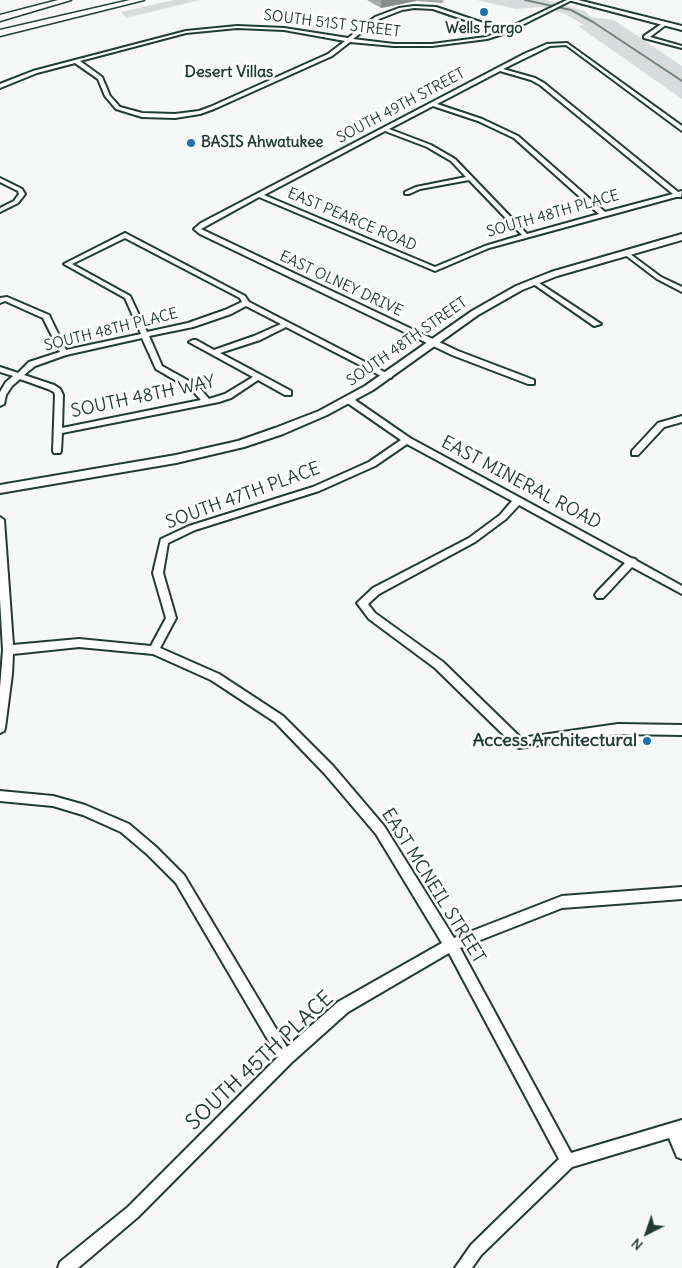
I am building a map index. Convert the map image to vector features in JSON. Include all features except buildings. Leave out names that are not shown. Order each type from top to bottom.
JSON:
[{"type":"highway","points":[[0,31],[118,0]]},
{"type":"highway","points":[[0,31],[140,0]]},
{"type":"highway","points":[[0,19],[71,1]]},
{"type":"main road","points":[[571,0],[682,28]]},
{"type":"main road","points":[[592,0],[682,23]]},
{"type":"main road","name":"SOUTH 48TH STREET","points":[[0,489],[176,459],[212,451],[278,431],[323,413],[349,400],[388,376],[433,342],[496,300],[534,282],[682,237]]},
{"type":"street","name":"SOUTH 51ST STREET","points":[[0,86],[35,72],[186,32],[224,28],[284,29],[348,40],[394,45],[432,45],[471,41],[504,32],[571,0]]},
{"type":"street","points":[[76,61],[100,78],[108,96],[118,108],[142,116],[175,116],[200,112],[330,55],[383,15],[414,7],[440,9],[504,32]]},
{"type":"street","points":[[665,24],[646,37],[682,47]]},
{"type":"street","name":"SOUTH 49TH STREET","points":[[197,229],[258,195],[542,48],[567,44],[682,129]]},
{"type":"street","points":[[500,69],[533,79],[542,84],[680,195]]},
{"type":"street","points":[[433,104],[480,120],[516,137],[603,214]]},
{"type":"street","points":[[384,129],[442,152],[471,178],[525,235]]},
{"type":"street","points":[[408,193],[418,188],[471,178]]},
{"type":"street","points":[[0,180],[20,190],[22,194],[16,202],[0,210]]},
{"type":"street","name":"EAST PEARCE ROAD","points":[[258,195],[434,269]]},
{"type":"street","name":"SOUTH 48TH PLACE","points":[[434,269],[487,247],[525,235],[680,195]]},
{"type":"street","name":"EAST OLNEY DRIVE","points":[[197,229],[476,362],[531,382]]},
{"type":"street","points":[[207,402],[195,388],[159,367],[128,297],[67,264],[125,235],[244,297],[246,303],[388,376]]},
{"type":"street","points":[[626,253],[659,278],[682,290]]},
{"type":"street","points":[[534,282],[597,324]]},
{"type":"street","points":[[2,300],[46,317],[64,353]]},
{"type":"street","name":"SOUTH 48TH PLACE","points":[[0,404],[2,395],[18,375],[32,364],[64,353],[146,336],[208,319],[246,303]]},
{"type":"street","points":[[214,353],[257,338],[286,324]]},
{"type":"street","points":[[192,342],[288,393]]},
{"type":"street","points":[[0,369],[52,387],[57,391],[59,395],[57,452]]},
{"type":"street","name":"SOUTH 48TH WAY","points":[[58,431],[207,402],[228,396],[258,377]]},
{"type":"street","name":"EAST MINERAL ROAD","points":[[349,400],[407,440],[632,561],[682,590]]},
{"type":"street","points":[[635,453],[661,425],[682,419]]},
{"type":"street","name":"SOUTH 47TH PLACE","points":[[154,650],[171,618],[158,573],[164,541],[192,528],[316,489],[372,464],[407,440]]},
{"type":"street","points":[[518,501],[503,517],[472,540],[376,591],[362,603],[372,616],[439,665],[519,743],[618,729],[682,730]]},
{"type":"street","points":[[0,520],[8,650],[1,723]]},
{"type":"street","points":[[600,595],[632,561]]},
{"type":"street","name":"EAST MCNEIL STREET","points":[[8,650],[79,643],[154,650],[215,677],[279,719],[330,770],[380,830],[451,945],[568,1161]]},
{"type":"street","points":[[0,796],[53,801],[85,810],[125,828],[152,851],[180,879],[286,1058]]},
{"type":"street","name":"SOUTH 45TH PLACE","points":[[67,1267],[134,1212],[286,1058],[343,1007],[451,945],[562,902],[682,893]]},
{"type":"street","points":[[462,1268],[476,1250],[568,1161],[678,1128],[682,1152]]},
{"type":"shaded area","points":[[174,0],[200,0],[126,18],[121,12]]},
{"type":"shaded area","points":[[477,0],[547,0],[585,11],[591,17],[614,20],[682,66],[682,99],[578,26],[584,25],[565,14],[541,7],[516,9]]},
{"type":"waterway","points":[[525,0],[571,10],[593,22],[682,81]]},
{"type":"place","name":"Wells Fargo","points":[[484,12]]},
{"type":"place","name":"BASIS Ahwatukee","points":[[191,143]]},
{"type":"place","name":"Access.Architectural","points":[[647,741]]},
{"type":"district","name":"Desert Villas","points":[[229,72]]}]
